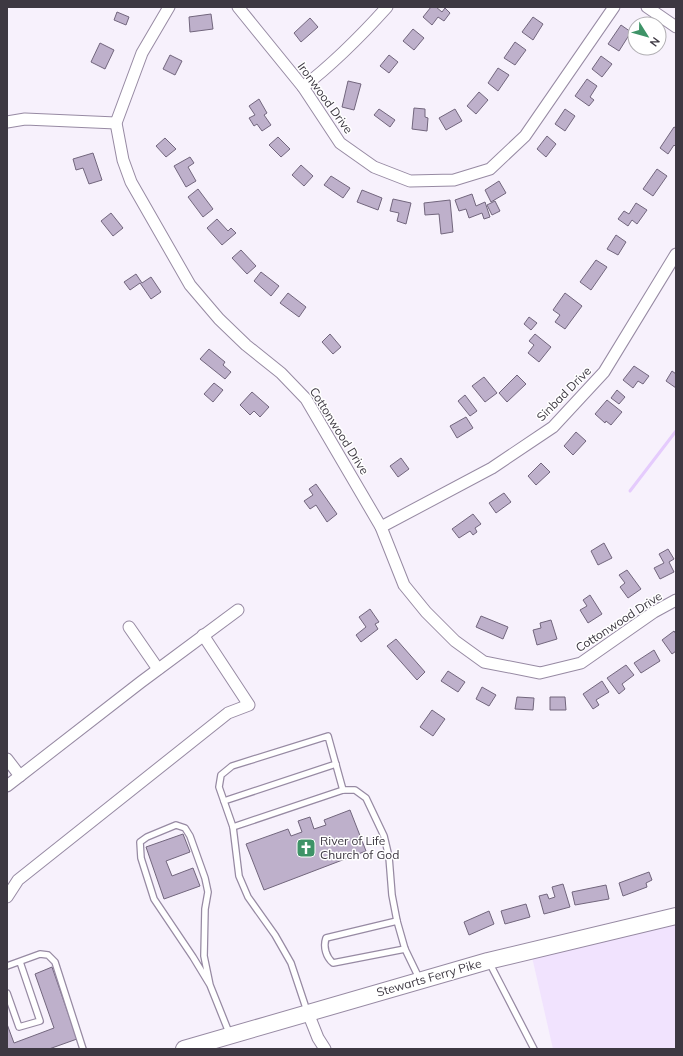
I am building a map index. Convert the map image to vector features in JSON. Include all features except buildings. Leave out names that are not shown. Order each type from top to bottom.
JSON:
[{"type":"main road","name":"Stewarts Ferry Pike","points":[[184,1049],[488,961],[676,916]]},
{"type":"street","points":[[7,122],[25,120],[116,123],[142,53],[169,7]]},
{"type":"street","name":"Ironwood Drive","points":[[238,7],[303,87],[340,142],[374,167],[410,181],[454,180],[490,169],[525,136],[614,7]]},
{"type":"street","points":[[303,87],[330,66],[356,41],[386,7]]},
{"type":"street","points":[[647,7],[676,27]]},
{"type":"street","name":"Cottonwood Drive","points":[[116,123],[123,160],[131,182],[190,285],[219,319],[281,373],[306,399],[381,527],[404,585],[426,612],[455,641],[484,662],[540,673],[581,663],[654,612],[676,600]]},
{"type":"street","name":"Sinbad Drive","points":[[381,527],[492,468],[553,426],[604,372],[676,254]]},
{"type":"street","points":[[7,786],[158,669],[238,610]]},
{"type":"street","points":[[129,627],[158,669]]},
{"type":"street","points":[[7,897],[18,880],[148,776],[228,713],[249,705],[203,635]]},
{"type":"street","points":[[7,759],[20,776]]},
{"type":"street","points":[[308,1013],[318,1038],[325,1049]]},
{"type":"lane","points":[[308,1013],[291,962],[275,935],[248,897],[239,876],[233,827],[219,787],[221,775],[232,766],[328,736],[343,790]]},
{"type":"lane","points":[[224,801],[336,764]]},
{"type":"lane","points":[[233,827],[343,790],[355,790],[366,798],[374,811],[384,836],[389,857],[392,895],[397,921],[405,949],[421,981]]},
{"type":"lane","points":[[210,985],[204,956],[205,909],[208,892],[205,878],[190,836],[185,828],[176,825],[147,837],[140,842],[141,858],[154,899],[210,985],[230,1035]]},
{"type":"lane","points":[[397,921],[326,938],[324,944],[328,959],[333,963],[405,949]]},
{"type":"lane","points":[[7,966],[40,954],[48,955],[55,962],[83,1049]]},
{"type":"lane","points":[[488,961],[534,1049]]},
{"type":"lane","points":[[7,993],[19,1027],[40,1021],[20,962]]},
{"type":"shaded area","points":[[676,925],[676,1049],[553,1049],[532,957]]},
{"type":"waterway","points":[[630,491],[676,431]]},
{"type":"place","name":"River of Life Church of God","points":[[306,848]]}]
